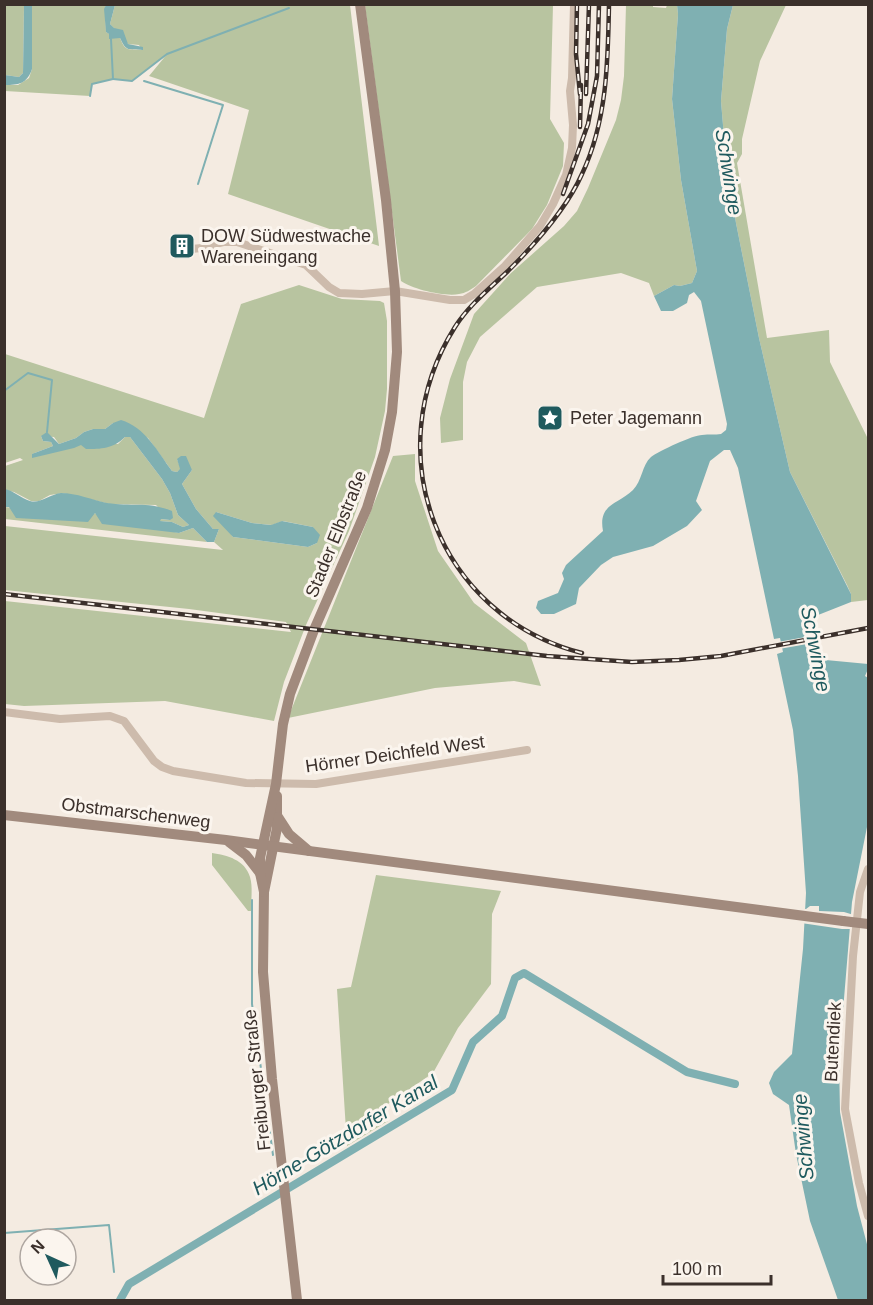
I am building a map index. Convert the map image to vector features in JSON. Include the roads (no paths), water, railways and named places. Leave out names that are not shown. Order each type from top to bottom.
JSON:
[{"type":"main road","name":"Stader Elbstraße","points":[[269,846],[283,724],[290,694],[314,630],[363,519],[385,450],[393,412],[397,352],[395,291],[386,200],[360,4]]},
{"type":"main road","name":"Stader Elbstraße","points":[[269,846],[278,817],[276,784]]},
{"type":"main road","name":"Obstmarschenweg","points":[[4,815],[226,840],[868,924]]},
{"type":"main road","points":[[278,817],[289,834],[310,851]]},
{"type":"main road","points":[[226,840],[246,855],[260,873]]},
{"type":"main road","name":"Freiburger Straße","points":[[264,892],[260,873],[269,846]]},
{"type":"main road","name":"Freiburger Straße","points":[[269,846],[264,892],[265,1005],[297,1300]]},
{"type":"street","points":[[182,246],[191,249],[224,242],[237,242],[306,265],[329,287],[339,293],[362,294],[395,291],[450,300],[464,300],[474,294],[505,266],[540,226],[566,175],[572,148],[570,92],[574,4]]},
{"type":"street","name":"Hörner Deichfeld West","points":[[4,712],[60,718],[110,716],[124,720],[154,761],[162,767],[237,781],[276,784],[316,784],[527,750]]},
{"type":"street","name":"Butendiek","points":[[868,869],[860,892],[853,956],[844,1109],[868,1216]]},
{"type":"water","points":[[24,5],[32,5],[32,69],[28,78],[22,83],[5,85],[5,75],[19,77],[23,73]]},
{"type":"water","points":[[106,5],[115,5],[110,24],[114,28],[123,30],[128,44],[143,47],[143,50],[126,48],[120,38],[109,39],[109,34],[106,32],[104,9]]},
{"type":"water","name":"Schwinge","points":[[677,5],[733,5],[727,29],[721,101],[726,161],[759,338],[790,472],[851,594],[851,602],[808,619],[804,625],[815,659],[868,664],[865,676],[868,678],[867,827],[852,902],[839,1059],[840,1112],[857,1206],[868,1248],[868,1300],[838,1300],[810,1221],[796,1154],[789,1105],[773,1094],[769,1083],[774,1072],[792,1054],[803,949],[806,893],[793,730],[777,654],[783,652],[780,638],[774,639],[738,468],[730,450],[724,450],[710,461],[696,501],[702,510],[687,526],[653,546],[613,557],[601,565],[579,588],[576,604],[554,614],[541,614],[536,608],[538,601],[558,593],[564,579],[562,573],[566,565],[603,531],[603,515],[606,510],[633,490],[651,457],[691,438],[721,434],[726,430],[727,424],[701,301],[694,292],[689,295],[687,303],[673,311],[661,311],[654,296],[674,285],[692,283],[697,271],[681,180],[672,99]]},
{"type":"water","points":[[121,420],[130,423],[144,434],[172,471],[177,472],[180,469],[177,459],[186,456],[192,470],[182,484],[196,509],[213,529],[219,529],[214,542],[207,542],[193,528],[179,533],[102,524],[95,513],[88,522],[16,518],[9,507],[5,507],[5,489],[34,502],[67,493],[107,503],[163,508],[172,511],[173,518],[160,521],[172,522],[183,527],[189,525],[178,515],[162,479],[130,437],[125,437],[107,448],[86,449],[81,445],[32,458],[32,454],[53,446],[51,442],[43,441],[41,436],[47,432],[59,444],[93,429],[105,429]]},
{"type":"water","points":[[216,512],[252,523],[271,525],[282,521],[313,527],[320,535],[317,543],[308,547],[233,537],[213,516]]},
{"type":"waterway","points":[[113,79],[132,81],[167,54],[289,8]]},
{"type":"waterway","points":[[90,96],[92,84],[113,79],[111,39]]},
{"type":"waterway","points":[[144,81],[223,105],[198,184]]},
{"type":"waterway","points":[[4,391],[28,373],[52,380],[47,432]]},
{"type":"waterway","points":[[252,900],[252,1004],[273,1155]]},
{"type":"waterway","name":"Hörne-Götzdorfer Kanal","points":[[120,1300],[129,1284],[452,1090],[473,1042],[502,1016],[515,978],[524,973],[687,1072],[735,1084]]},
{"type":"waterway","points":[[4,1233],[109,1225],[114,1272]]},
{"type":"railway","points":[[577,4],[576,54],[580,94]]},
{"type":"railway","points":[[586,94],[589,4]]},
{"type":"railway","points":[[563,194],[588,124],[597,76],[599,4]]},
{"type":"railway","points":[[582,653],[532,633],[490,604],[457,567],[434,523],[422,475],[421,425],[432,375],[455,327],[473,304],[539,238],[568,200],[582,174],[597,133],[601,112],[607,69],[609,4]]},
{"type":"railway","points":[[580,127],[581,85]]},
{"type":"railway","points":[[4,594],[547,656],[632,662],[721,656],[868,628]]},
{"type":"place","name":"DOW Südwestwache Wareneingang","points":[[182,246]]},
{"type":"place","name":"Peter Jagemann","points":[[550,418]]}]
